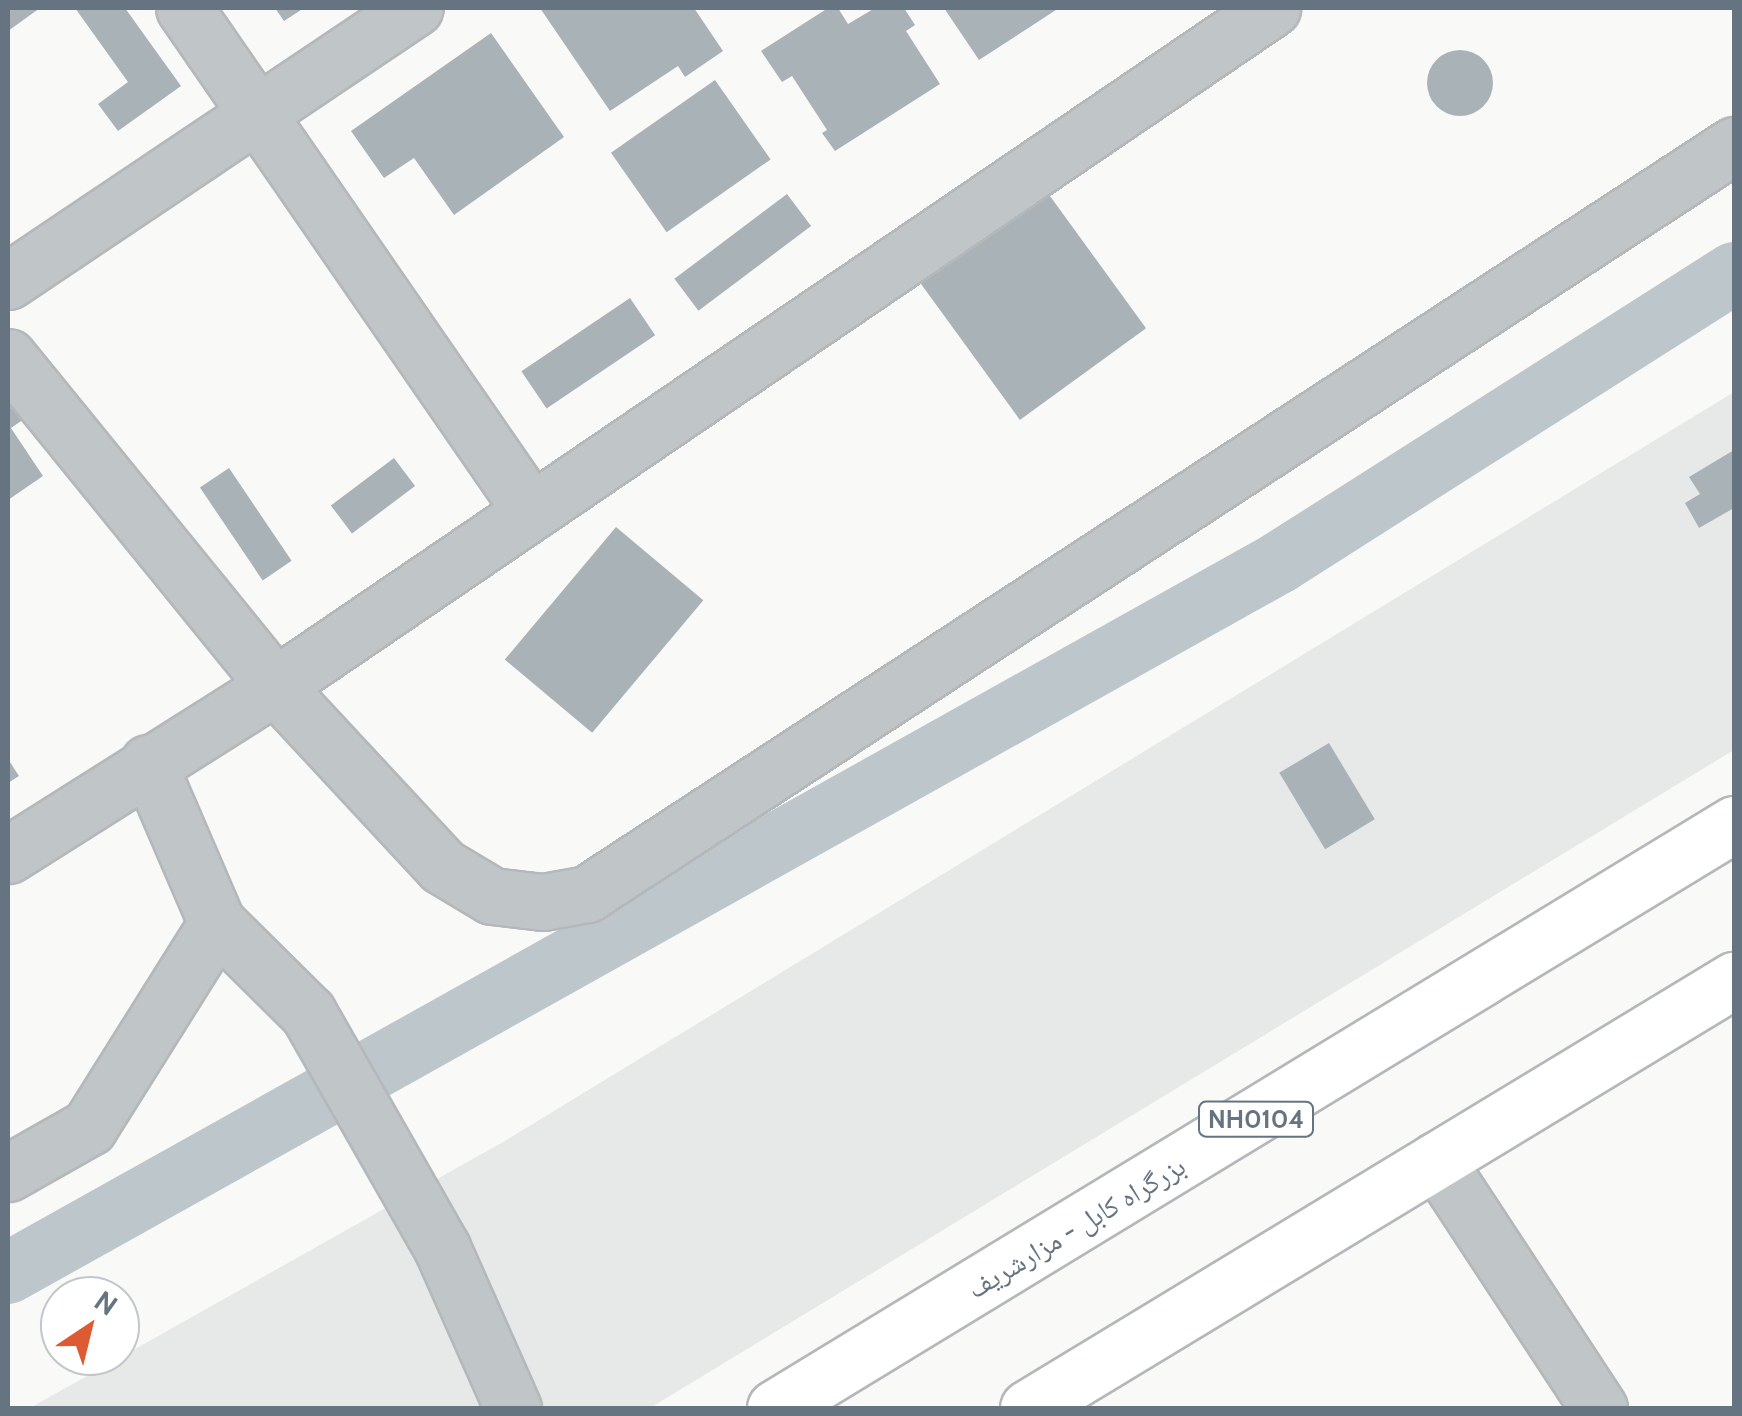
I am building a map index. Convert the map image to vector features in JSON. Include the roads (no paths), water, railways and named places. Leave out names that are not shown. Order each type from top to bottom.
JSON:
[{"type":"highway","name":"بزرگراه کابل - مزارشریف","points":[[775,1408],[1734,824]]},
{"type":"highway","points":[[1028,1408],[1734,980]]},
{"type":"street","points":[[184,8],[532,512]]},
{"type":"street","points":[[8,282],[415,8]]},
{"type":"street","points":[[8,855],[275,686],[1272,8]]},
{"type":"street","points":[[8,358],[275,686],[442,866],[492,896],[543,902],[587,894],[1734,145]]},
{"type":"street","points":[[148,763],[217,923],[308,1014],[442,1248],[513,1408]]},
{"type":"street","points":[[8,1173],[89,1127],[217,923]]},
{"type":"street","points":[[1436,1160],[1599,1408]]},
{"type":"waterway","points":[[8,1273],[1280,562],[1734,273]]}]
